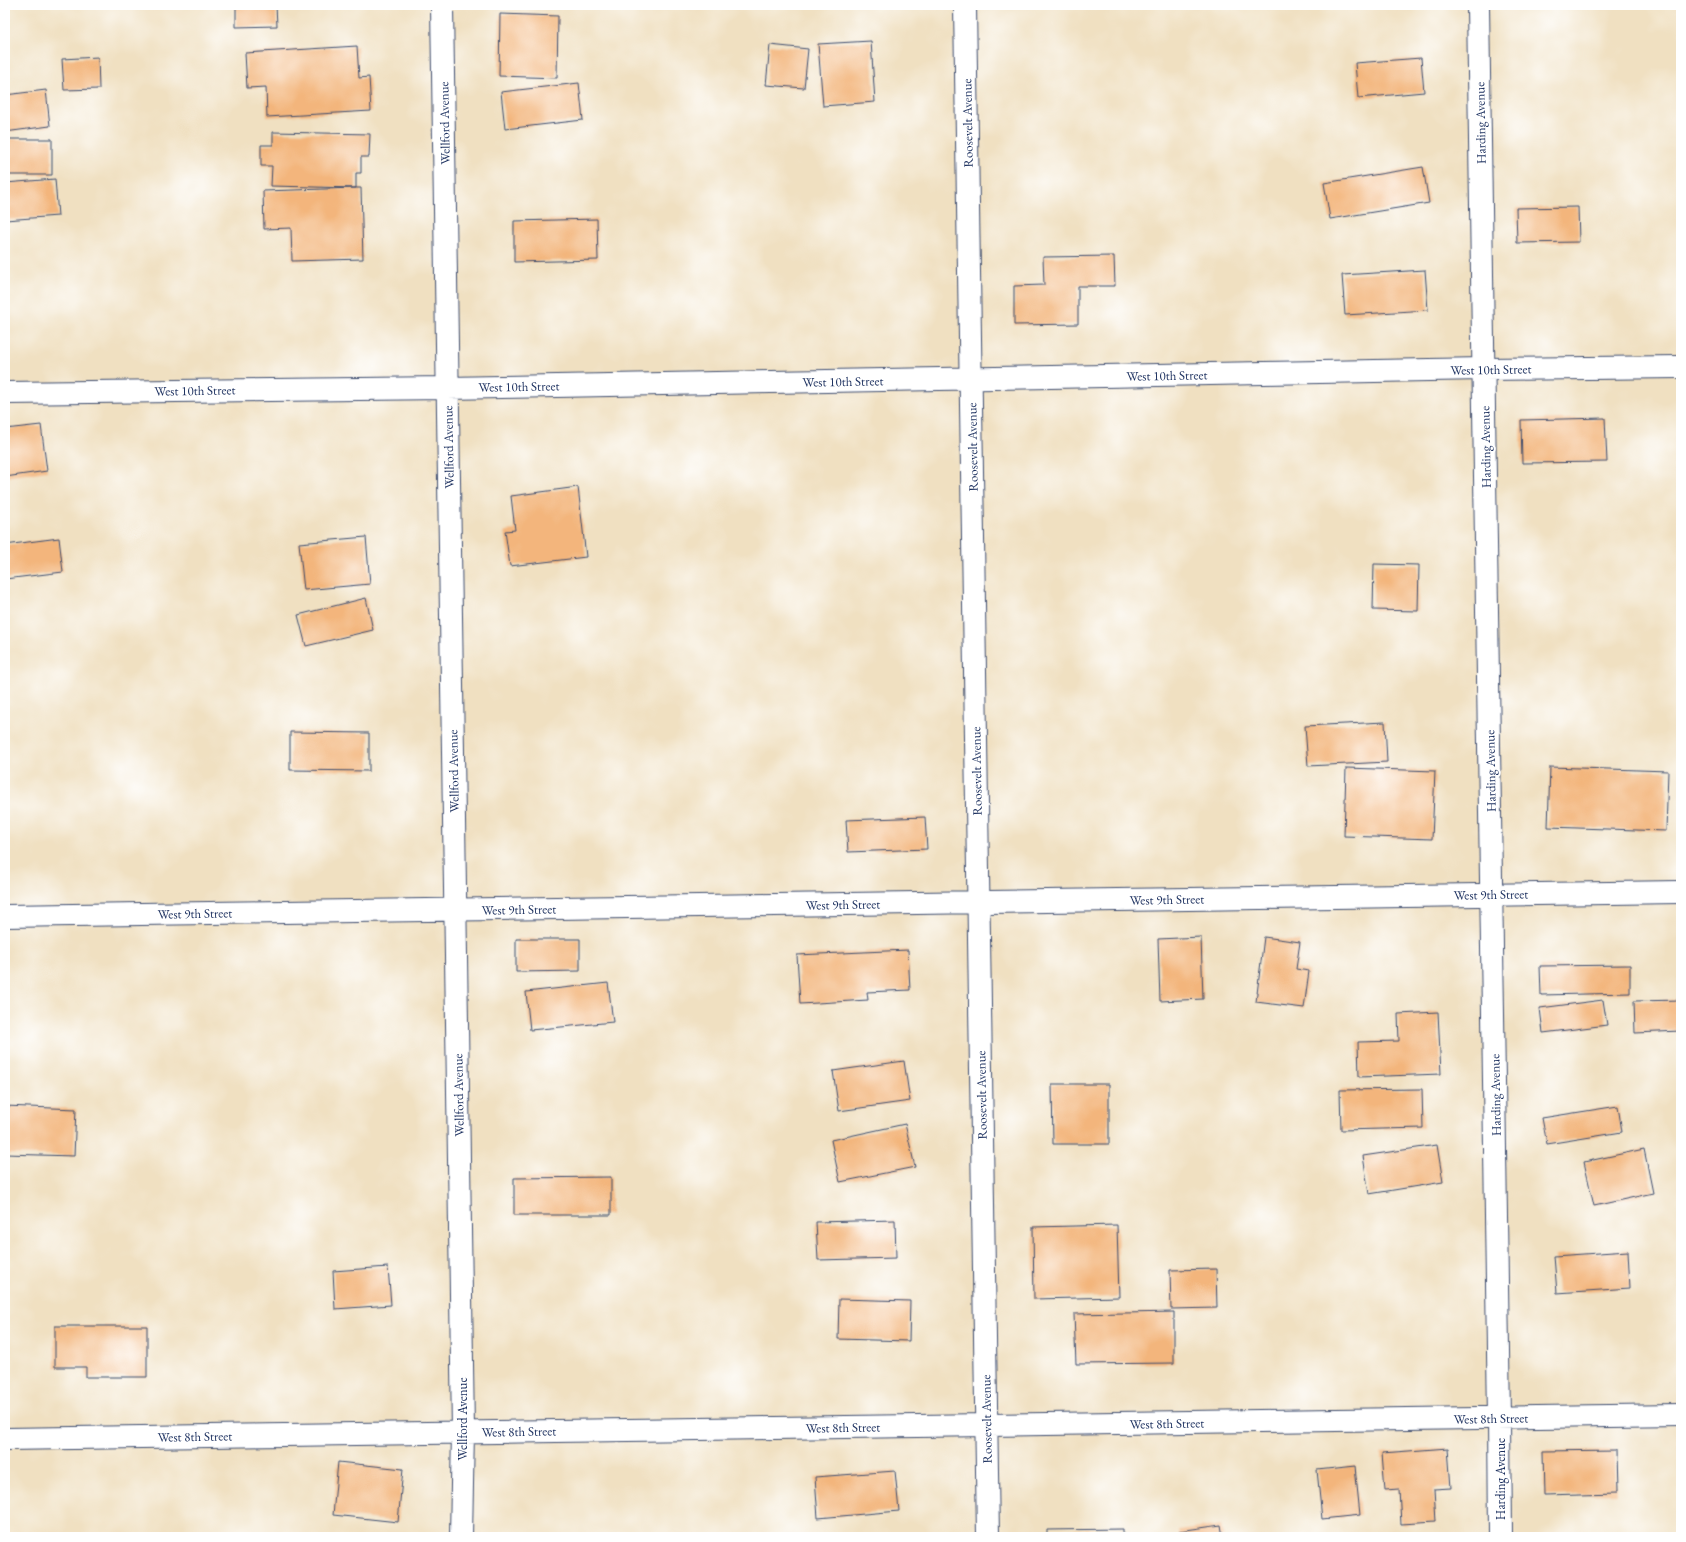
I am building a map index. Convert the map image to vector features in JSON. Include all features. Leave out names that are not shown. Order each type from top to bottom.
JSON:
[{"type":"street","name":"Wellford Avenue","points":[[442,5],[463,1431],[461,1537]]},
{"type":"street","name":"Roosevelt Avenue","points":[[965,5],[988,1537]]},
{"type":"street","name":"Harding Avenue","points":[[1478,5],[1492,894],[1500,1537]]},
{"type":"street","name":"West 10th Street","points":[[5,393],[447,388],[1484,368],[1681,367]]},
{"type":"street","name":"West 9th Street","points":[[5,916],[1681,892]]},
{"type":"street","name":"West 8th Street","points":[[5,1439],[463,1431],[986,1426],[1681,1415]]},
{"type":"building","points":[[236,5],[276,5],[277,26],[236,27]]},
{"type":"building","points":[[500,14],[558,16],[557,78],[499,76]]},
{"type":"building","points":[[871,41],[875,102],[823,106],[818,44]]},
{"type":"building","points":[[770,45],[808,49],[804,88],[766,85]]},
{"type":"building","points":[[357,46],[359,78],[369,77],[371,111],[267,117],[266,87],[247,88],[245,53]]},
{"type":"building","points":[[98,57],[99,89],[64,90],[62,59]]},
{"type":"building","points":[[1421,58],[1424,92],[1358,98],[1355,63]]},
{"type":"building","points":[[579,83],[583,120],[505,129],[501,92]]},
{"type":"building","points":[[46,90],[50,126],[5,132],[5,95]]},
{"type":"building","points":[[273,132],[370,134],[369,157],[361,157],[361,173],[356,173],[356,188],[271,186],[272,166],[261,166],[261,145],[273,145]]},
{"type":"building","points":[[5,139],[52,139],[52,175],[5,175]]},
{"type":"building","points":[[1423,167],[1429,203],[1330,219],[1324,183]]},
{"type":"building","points":[[55,179],[58,216],[5,220],[5,183]]},
{"type":"building","points":[[361,188],[363,259],[292,261],[291,228],[264,229],[263,191]]},
{"type":"building","points":[[1578,207],[1579,242],[1517,243],[1516,208]]},
{"type":"building","points":[[597,219],[598,260],[514,262],[514,221]]},
{"type":"building","points":[[1114,256],[1115,286],[1078,286],[1078,324],[1014,325],[1014,286],[1044,285],[1043,257]]},
{"type":"building","points":[[1425,270],[1428,310],[1345,315],[1342,275]]},
{"type":"building","points":[[1605,418],[1607,462],[1522,463],[1521,420]]},
{"type":"building","points":[[41,425],[47,471],[5,477],[5,429]]},
{"type":"building","points":[[578,487],[586,557],[510,566],[505,531],[515,530],[511,496]]},
{"type":"building","points":[[366,537],[370,584],[304,590],[299,543]]},
{"type":"building","points":[[59,538],[63,572],[5,579],[5,545]]},
{"type":"building","points":[[1374,564],[1419,565],[1418,611],[1373,610]]},
{"type":"building","points":[[366,598],[373,630],[306,646],[298,615]]},
{"type":"building","points":[[1385,722],[1387,762],[1308,766],[1305,726]]},
{"type":"building","points":[[290,732],[369,733],[369,771],[290,770]]},
{"type":"building","points":[[1550,767],[1668,771],[1666,831],[1548,827]]},
{"type":"building","points":[[1346,768],[1435,771],[1432,839],[1344,836]]},
{"type":"building","points":[[925,817],[927,849],[848,852],[846,820]]},
{"type":"building","points":[[1201,937],[1203,999],[1160,1001],[1158,939]]},
{"type":"building","points":[[1264,937],[1300,942],[1296,969],[1309,971],[1304,1008],[1256,1002]]},
{"type":"building","points":[[516,939],[580,939],[580,971],[516,972]]},
{"type":"building","points":[[908,950],[910,990],[867,992],[868,1000],[800,1004],[797,955]]},
{"type":"building","points":[[1630,965],[1630,993],[1541,995],[1540,966]]},
{"type":"building","points":[[608,983],[613,1022],[530,1030],[526,992]]},
{"type":"building","points":[[1603,1000],[1607,1025],[1543,1033],[1540,1008]]},
{"type":"building","points":[[1681,1000],[1681,1031],[1635,1033],[1634,1001]]},
{"type":"building","points":[[1438,1012],[1441,1074],[1359,1077],[1358,1042],[1399,1041],[1398,1014]]},
{"type":"building","points":[[904,1061],[910,1101],[839,1111],[833,1071]]},
{"type":"building","points":[[1052,1084],[1109,1084],[1109,1144],[1053,1144]]},
{"type":"building","points":[[1422,1089],[1423,1128],[1341,1130],[1340,1090]]},
{"type":"building","points":[[5,1106],[76,1109],[74,1156],[5,1154]]},
{"type":"building","points":[[1618,1106],[1622,1132],[1547,1144],[1542,1118]]},
{"type":"building","points":[[905,1124],[915,1167],[840,1182],[831,1140]]},
{"type":"building","points":[[1437,1145],[1443,1182],[1369,1194],[1363,1156]]},
{"type":"building","points":[[1644,1149],[1653,1193],[1594,1206],[1584,1162]]},
{"type":"building","points":[[611,1177],[611,1215],[514,1215],[514,1178]]},
{"type":"building","points":[[895,1220],[896,1258],[818,1260],[816,1222]]},
{"type":"building","points":[[1117,1225],[1119,1297],[1034,1299],[1033,1227]]},
{"type":"building","points":[[1628,1251],[1630,1288],[1557,1293],[1554,1256]]},
{"type":"building","points":[[388,1267],[391,1305],[335,1309],[333,1271]]},
{"type":"building","points":[[1216,1269],[1217,1308],[1171,1309],[1170,1270]]},
{"type":"building","points":[[839,1299],[910,1301],[909,1341],[838,1339]]},
{"type":"building","points":[[1174,1312],[1174,1363],[1076,1364],[1074,1314]]},
{"type":"building","points":[[55,1326],[147,1326],[147,1377],[86,1377],[86,1367],[55,1367]]},
{"type":"building","points":[[1448,1448],[1451,1488],[1434,1489],[1436,1522],[1401,1524],[1399,1489],[1385,1490],[1382,1453]]},
{"type":"building","points":[[1615,1450],[1616,1494],[1544,1496],[1543,1451]]},
{"type":"building","points":[[338,1462],[403,1469],[398,1522],[333,1515]]},
{"type":"building","points":[[1355,1466],[1360,1515],[1322,1519],[1317,1470]]},
{"type":"building","points":[[895,1471],[899,1511],[818,1518],[815,1477]]},
{"type":"building","points":[[1221,1525],[1223,1537],[1179,1537],[1179,1531]]},
{"type":"building","points":[[1123,1529],[1123,1537],[1047,1537],[1047,1530]]}]
